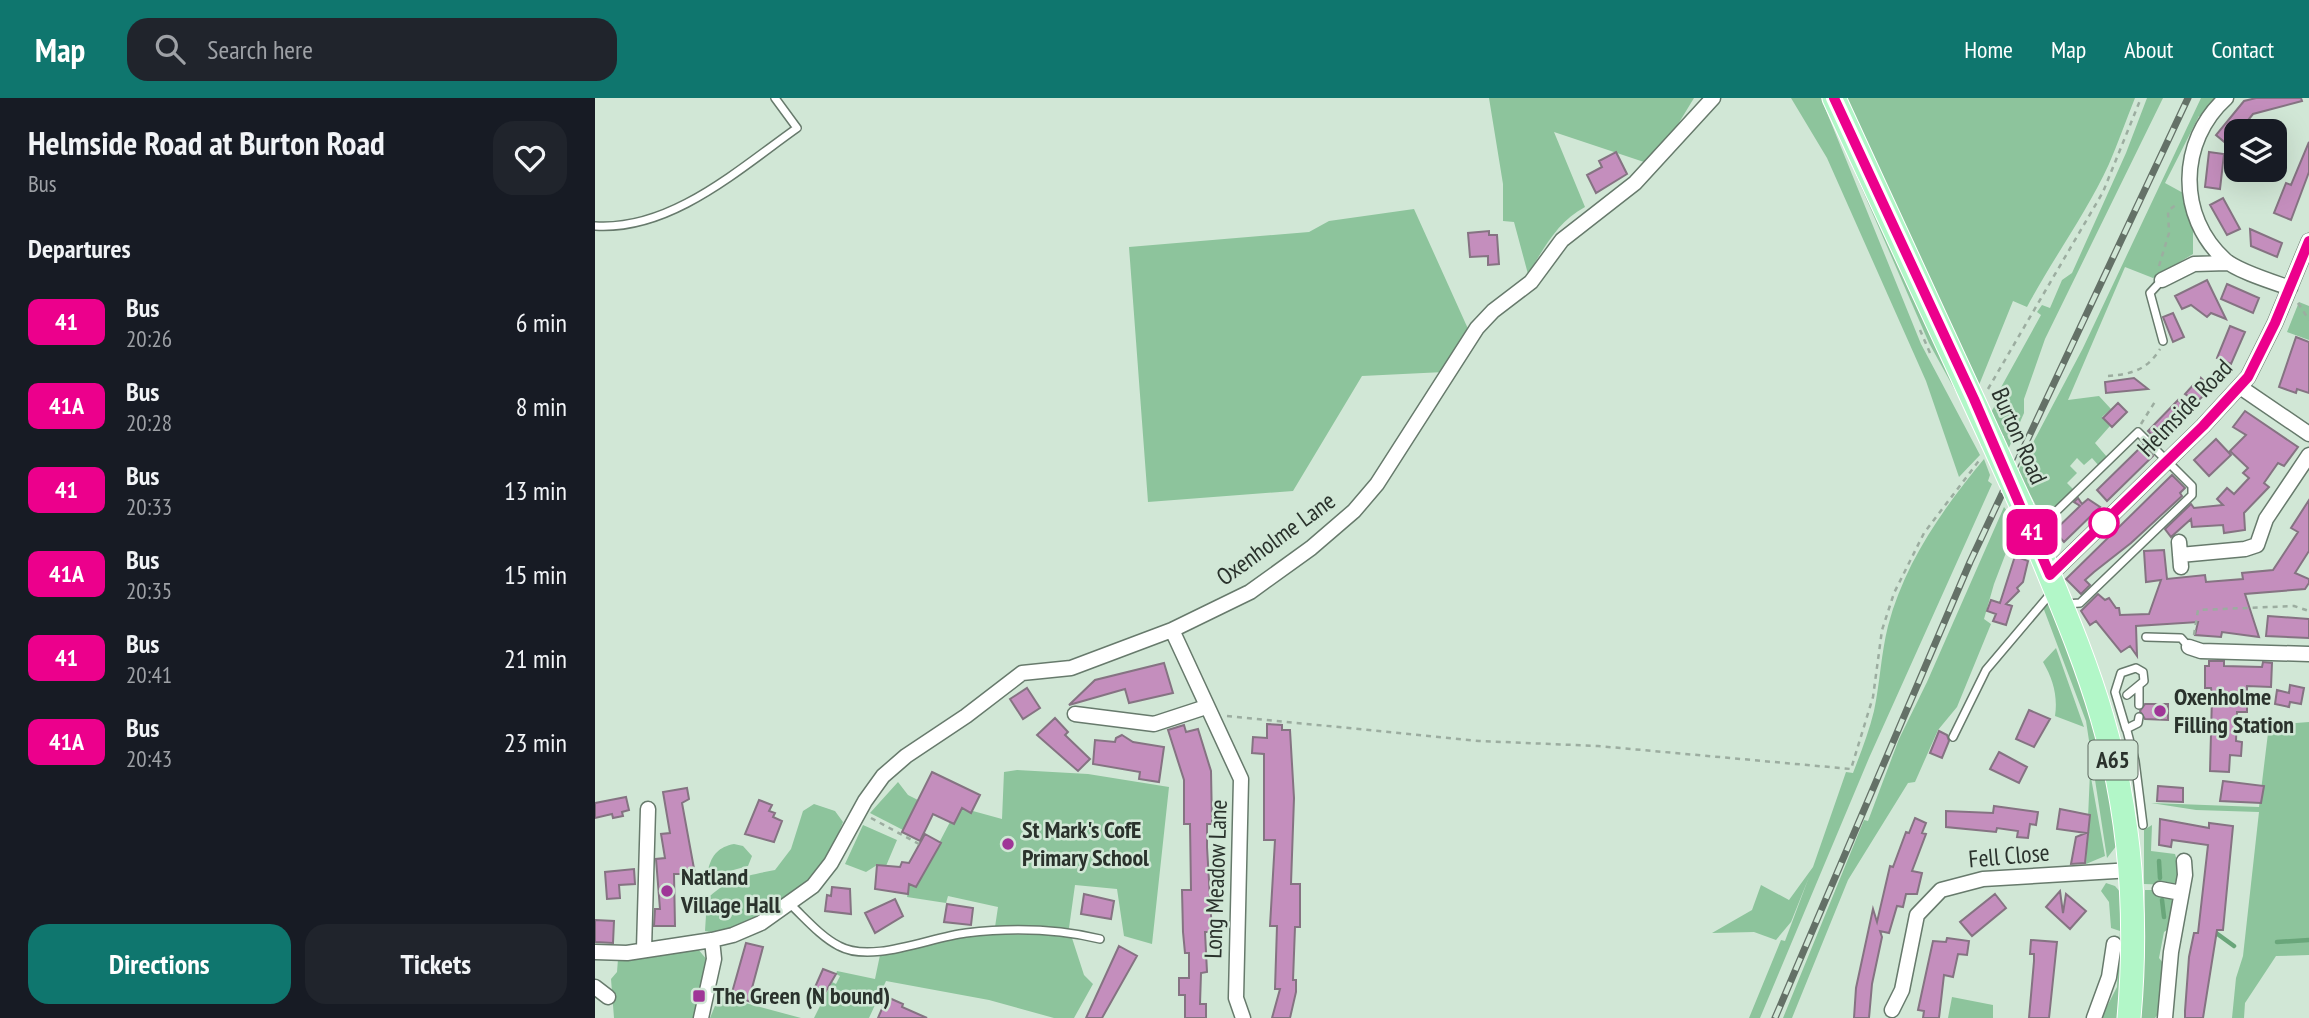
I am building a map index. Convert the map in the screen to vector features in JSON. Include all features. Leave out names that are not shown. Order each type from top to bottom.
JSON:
[{"type":"main road","name":"Burton Road","points":[[1835,98],[1974,399],[1988,447],[2022,507],[2056,590],[2104,689],[2122,750],[2122,797],[2131,870],[2133,939],[2129,1018]]},
{"type":"street","name":"Oxenholme Lane","points":[[595,952],[712,940],[733,935],[761,923],[813,886],[831,863],[859,812],[883,776],[906,756],[966,716],[1022,673],[1071,668],[1172,630],[1250,592],[1311,548],[1354,511],[1402,448],[1477,328],[1493,310],[1531,282],[1562,240],[1635,183],[1713,98]]},
{"type":"street","points":[[2226,98],[2201,129],[2189,167],[2193,208],[2206,240],[2227,262],[2290,288]]},
{"type":"street","points":[[2195,264],[2206,240]]},
{"type":"street","name":"Helmside Road","points":[[2056,590],[2168,460],[2240,387],[2259,357],[2309,241]]},
{"type":"street","points":[[2160,275],[2195,264],[2227,262]]},
{"type":"street","points":[[2240,387],[2309,434]]},
{"type":"street","points":[[2180,555],[2245,549],[2257,545],[2266,519],[2309,455]]},
{"type":"street","name":"Long Meadow Lane","points":[[1172,630],[1241,779],[1236,998],[1243,1018]]},
{"type":"street","points":[[2192,644],[2201,651],[2309,654]]},
{"type":"street","points":[[1075,714],[1154,724],[1208,711]]},
{"type":"street","points":[[644,949],[648,809]]},
{"type":"street","points":[[2165,1018],[2184,861]]},
{"type":"street","name":"Fell Close","points":[[1892,1010],[1902,990],[1917,915],[1941,890],[1983,879],[2131,870]]},
{"type":"street","points":[[2160,888],[2181,892]]},
{"type":"street","points":[[701,1018],[714,959],[712,940]]},
{"type":"street","points":[[2094,1018],[2109,977],[2115,944]]},
{"type":"street","points":[[595,987],[608,998]]},
{"type":"lane","points":[[595,226],[627,224],[673,210],[706,191],[797,128],[775,98]]},
{"type":"lane","points":[[2160,275],[2150,293],[2162,341]]},
{"type":"lane","points":[[1953,737],[1986,670],[2040,604],[2056,590],[2080,603],[2192,495],[2192,486],[2142,434],[2134,433],[2033,535]]},
{"type":"lane","points":[[2146,637],[2181,638],[2192,644]]},
{"type":"lane","points":[[2129,669],[2143,672],[2144,681],[2127,697],[2104,689],[2129,669]]},
{"type":"lane","points":[[2139,686],[2139,705]]},
{"type":"lane","points":[[2104,689],[2126,729]]},
{"type":"lane","points":[[2126,729],[2138,723],[2139,717]]},
{"type":"lane","points":[[2126,719],[2122,750],[2143,825]]},
{"type":"lane","points":[[790,904],[839,946],[865,952],[881,951],[934,937],[992,931],[1067,933],[1100,939]]},
{"type":"path","points":[[1974,399],[1993,384],[2032,309],[2103,192],[2141,98]]},
{"type":"path","points":[[2160,275],[2169,233],[2168,211],[2172,205],[2187,202]]},
{"type":"path","points":[[2298,303],[2309,320]]},
{"type":"path","points":[[2108,376],[2141,370],[2151,362],[2162,341]]},
{"type":"path","points":[[2139,429],[2156,400]]},
{"type":"path","points":[[1208,711],[1479,741],[1598,746],[1851,769],[1873,697],[1882,630],[1894,593],[1924,533],[1988,447]]},
{"type":"path","points":[[2192,644],[2199,610],[2294,606],[2309,611]]},
{"type":"path","points":[[859,812],[919,844]]},
{"type":"green space","points":[[1489,98],[1694,98],[1669,139],[1644,162],[1554,132],[1585,207],[1559,227],[1528,274],[1514,222],[1503,221],[1503,184]]},
{"type":"green space","points":[[1791,98],[1821,98],[1921,344],[1980,455],[1959,477],[1926,381],[1827,158]]},
{"type":"green space","points":[[1843,98],[2135,98],[2100,182],[2027,307],[2013,301],[1979,385],[1975,385]]},
{"type":"green space","points":[[2147,98],[2163,98],[2045,339],[2024,399],[2024,413],[2008,450],[1991,412],[1996,404],[1991,398],[1999,391],[2041,315],[2037,312],[2042,305],[2050,308],[2062,280],[2072,273],[2126,153]]},
{"type":"green space","points":[[2201,98],[2220,98],[2203,118],[2199,116],[2165,183],[2185,194],[2193,229],[2193,254],[2153,278],[2125,267],[2068,400],[2099,396],[2111,409],[2102,417],[2110,426],[2095,443],[2107,457],[2099,466],[2092,458],[2084,465],[2077,458],[2070,466],[2077,473],[2067,483],[2074,490],[2043,519],[2018,471],[2083,348]]},
{"type":"green space","points":[[1852,166],[1855,167],[1978,432],[1929,343]]},
{"type":"green space","points":[[1414,209],[1469,331],[1444,372],[1362,376],[1293,491],[1148,502],[1129,247],[1309,232],[1329,221]]},
{"type":"green space","points":[[2299,302],[2309,306],[2309,340],[2287,332]]},
{"type":"green space","points":[[1984,459],[1990,475],[1988,481],[1992,484],[1869,758],[1760,1018],[1749,1018],[1781,940],[1785,941],[1809,877],[1791,922],[1776,940],[1754,932],[1712,933],[1752,910],[1761,885],[1789,900],[1813,867],[1846,772],[1853,773],[1870,727],[1888,626],[1904,580],[1940,517]]},
{"type":"green space","points":[[2004,507],[2017,524],[1984,619],[1991,624],[1957,707],[1938,730],[1915,782],[1908,783],[1848,880],[1792,1018],[1783,1018],[1864,820],[1868,821],[1899,739]]},
{"type":"green space","points":[[2047,602],[2054,604],[2106,764],[2117,845],[2107,858],[2086,721],[2043,607]]},
{"type":"green space","points":[[2056,648],[2084,727],[2055,716],[2054,688],[2043,662]]},
{"type":"green space","points":[[2309,722],[2309,955],[2276,956],[2245,1003],[2244,1018],[2232,1018],[2236,978],[2243,956],[2259,812],[2196,810],[2151,803],[2259,807],[2269,725]]},
{"type":"green space","name":"St Mark's CofE Primary School","points":[[1017,770],[1088,774],[1169,787],[1152,944],[1124,936],[1117,889],[1075,885],[1069,928],[995,927],[998,907],[948,896],[946,903],[907,897],[909,884],[916,887],[950,822],[962,808],[1002,819],[1004,772]]},
{"type":"green space","points":[[2090,772],[2105,856],[2086,864]]},
{"type":"green space","points":[[898,782],[908,795],[918,800],[903,830],[870,813]]},
{"type":"green space","points":[[814,804],[835,811],[843,822],[817,874],[790,897],[746,923],[717,932],[705,931],[707,899],[730,882],[775,870],[791,849],[803,811]]},
{"type":"green space","points":[[863,825],[897,840],[886,866],[877,865],[866,872],[845,864]]},
{"type":"green space","points":[[2152,825],[2151,851],[2175,854],[2180,871],[2174,885],[2144,884],[2144,830]]},
{"type":"green space","points":[[734,844],[743,846],[752,856],[748,866],[726,872],[708,870],[717,852]]},
{"type":"green space","points":[[2106,883],[2115,886],[2121,893],[2123,1018],[2101,1018],[2117,987],[2120,931],[2111,928],[2109,902],[2101,891]]},
{"type":"green space","points":[[2145,890],[2152,890],[2153,893],[2167,896],[2173,901],[2170,928],[2164,932],[2159,958],[2163,963],[2161,1010],[2155,1018],[2141,1018]]},
{"type":"green space","points":[[981,934],[1057,935],[1072,938],[1084,975],[1093,984],[1074,1018],[1054,1018],[989,1000],[886,981],[869,1018],[814,1018],[832,982],[836,984],[840,976],[836,974],[837,971],[875,979],[880,955],[935,941]]},
{"type":"green space","points":[[697,948],[708,961],[694,1018],[614,1018],[611,979],[617,972],[618,959]]},
{"type":"green space","points":[[719,996],[801,1018],[710,1018]]},
{"type":"green space","points":[[1952,997],[1993,1005],[1993,1018],[1948,1018]]},
{"type":"building","points":[[2256,98],[2301,98],[2302,101],[2253,114],[2249,119],[2229,119],[2244,101]]},
{"type":"building","points":[[2224,125],[2224,142],[2216,135]]},
{"type":"building","points":[[2309,142],[2309,172],[2291,220],[2274,213],[2286,183],[2291,185]]},
{"type":"building","points":[[1616,152],[1627,174],[1596,193],[1587,175],[1602,167],[1599,161]]},
{"type":"building","points":[[2209,152],[2224,154],[2220,189],[2205,187]]},
{"type":"building","points":[[2223,198],[2240,229],[2227,235],[2210,205]]},
{"type":"building","points":[[2250,229],[2282,243],[2277,257],[2251,246]]},
{"type":"building","points":[[1489,231],[1489,235],[1497,235],[1499,264],[1488,265],[1488,256],[1470,257],[1468,233]]},
{"type":"building","points":[[2207,280],[2226,319],[2211,313],[2207,317],[2191,305],[2182,309],[2175,296]]},
{"type":"building","points":[[2227,284],[2259,298],[2253,313],[2221,299]]},
{"type":"building","points":[[2173,313],[2184,337],[2173,342],[2163,317]]},
{"type":"building","points":[[2230,326],[2245,332],[2231,364],[2217,358]]},
{"type":"building","points":[[2296,337],[2309,342],[2309,393],[2297,389],[2296,393],[2279,387]]},
{"type":"building","points":[[2134,378],[2148,389],[2106,393],[2105,382]]},
{"type":"building","points":[[2201,378],[2211,388],[2197,402],[2185,394],[2194,384],[2199,385]]},
{"type":"building","points":[[2178,400],[2190,413],[2169,433],[2166,430],[2156,439],[2148,431]]},
{"type":"building","points":[[2118,403],[2127,412],[2112,427],[2103,418]]},
{"type":"building","points":[[2245,411],[2298,447],[2284,466],[2278,463],[2264,483],[2269,487],[2244,513],[2245,530],[2224,533],[2223,525],[2192,527],[2191,519],[2171,537],[2165,529],[2191,504],[2194,508],[2223,505],[2217,499],[2227,488],[2234,494],[2249,478],[2243,473],[2248,468],[2230,451],[2246,435],[2233,427]]},
{"type":"building","points":[[2216,439],[2231,455],[2209,476],[2194,460]]},
{"type":"building","points":[[2143,445],[2153,456],[2107,501],[2097,490]]},
{"type":"building","points":[[2172,475],[2185,488],[2180,493],[2182,496],[2131,543],[2085,580],[2090,585],[2081,594],[2066,579]]},
{"type":"building","points":[[2078,498],[2082,504],[2088,499],[2100,507],[2064,542],[2054,531],[2080,506],[2074,502]]},
{"type":"building","points":[[2309,500],[2309,551],[2295,573],[2309,579],[2309,583],[2305,589],[2245,594],[2259,637],[2222,632],[2221,637],[2195,635],[2198,622],[2136,626],[2137,656],[2130,646],[2121,652],[2096,621],[2090,625],[2081,611],[2098,594],[2105,600],[2109,598],[2116,608],[2119,608],[2120,615],[2149,614],[2161,580],[2146,582],[2144,551],[2164,550],[2167,579],[2205,575],[2206,582],[2243,579],[2242,573],[2273,570],[2298,532],[2291,528]]},
{"type":"building","points":[[2015,556],[2028,561],[2023,582],[2017,588],[2019,591],[2006,604],[2012,606],[2006,625],[1993,621],[1996,614],[1987,611],[1991,600],[2000,603]]},
{"type":"building","points":[[2268,616],[2309,619],[2309,638],[2266,636]]},
{"type":"building","points":[[2209,661],[2224,661],[2224,666],[2262,667],[2263,662],[2272,663],[2271,687],[2247,686],[2247,712],[2237,712],[2236,741],[2242,742],[2241,756],[2230,755],[2229,772],[2210,771],[2212,696],[2211,688],[2205,688],[2205,666],[2209,666]]},
{"type":"building","points":[[1164,663],[1173,693],[1129,703],[1125,689],[1069,705],[1095,680]]},
{"type":"building","points":[[2290,685],[2304,688],[2301,704],[2290,702],[2289,707],[2275,704],[2277,690],[2289,693]]},
{"type":"building","points":[[1027,688],[1040,708],[1023,719],[1010,699]]},
{"type":"building","name":"Oxenholme Filling Station","points":[[2145,704],[2168,704],[2168,720],[2145,719],[2140,711]]},
{"type":"building","points":[[2029,710],[2050,719],[2034,747],[2016,739]]},
{"type":"building","points":[[1055,718],[1068,732],[1065,735],[1090,759],[1078,771],[1037,735]]},
{"type":"building","points":[[1267,724],[1282,725],[1282,730],[1290,730],[1294,798],[1291,884],[1300,884],[1300,927],[1295,927],[1293,980],[1296,980],[1296,992],[1290,1018],[1272,1018],[1280,989],[1275,989],[1277,926],[1270,926],[1275,840],[1264,840],[1264,754],[1252,753],[1253,737],[1267,738]]},
{"type":"building","points":[[1184,725],[1186,732],[1198,729],[1211,771],[1212,824],[1207,824],[1207,847],[1212,932],[1205,932],[1207,972],[1201,973],[1200,1004],[1206,1004],[1206,1018],[1185,1018],[1185,995],[1179,995],[1179,978],[1189,978],[1189,953],[1185,953],[1183,932],[1182,890],[1191,890],[1190,824],[1184,824],[1184,780],[1168,730]]},
{"type":"building","points":[[1939,731],[1947,735],[1949,741],[1942,758],[1930,753]]},
{"type":"building","points":[[1122,735],[1133,742],[1164,747],[1159,782],[1139,779],[1140,772],[1093,764],[1095,740],[1115,742],[1116,738]]},
{"type":"building","points":[[1999,752],[2027,767],[2019,783],[1990,769]]},
{"type":"building","points":[[932,772],[980,795],[971,813],[962,808],[954,824],[933,814],[920,841],[902,832]]},
{"type":"building","points":[[2223,781],[2264,786],[2261,803],[2220,801]]},
{"type":"building","points":[[2158,786],[2183,788],[2183,802],[2157,801]]},
{"type":"building","points":[[687,788],[689,799],[682,803],[695,874],[674,874],[675,926],[654,926],[655,909],[660,909],[656,859],[665,858],[661,834],[670,833],[663,792]]},
{"type":"building","points":[[626,797],[629,810],[622,812],[623,816],[613,818],[612,814],[595,818],[595,803]]},
{"type":"building","points":[[759,800],[772,805],[769,811],[775,813],[773,817],[782,821],[774,842],[745,834]]},
{"type":"building","points":[[1994,806],[2038,812],[2036,825],[2030,824],[2028,838],[2017,837],[2018,831],[1997,828],[1996,832],[1946,827],[1946,811],[1993,813]]},
{"type":"building","points":[[2060,809],[2090,815],[2085,863],[2071,864],[2076,837],[2086,833],[2057,829]]},
{"type":"building","points":[[1915,818],[1926,823],[1922,833],[1926,834],[1912,871],[1922,873],[1917,894],[1906,894],[1903,907],[1897,906],[1889,933],[1880,931],[1882,937],[1872,984],[1869,1018],[1854,1018],[1856,988],[1873,909],[1877,922],[1890,866],[1893,867],[1906,832],[1909,833]]},
{"type":"building","points":[[2160,819],[2209,828],[2209,823],[2233,826],[2223,930],[2217,930],[2203,1018],[2185,1018],[2185,1011],[2189,957],[2194,933],[2198,933],[2208,845],[2172,840],[2171,847],[2159,845]]},
{"type":"building","points":[[925,834],[941,843],[916,887],[909,884],[908,894],[875,889],[877,865],[900,867],[902,862],[909,863]]},
{"type":"building","points":[[634,869],[635,884],[619,885],[620,898],[607,899],[605,872]]},
{"type":"building","points":[[832,887],[850,889],[851,914],[825,911],[827,895],[831,896]]},
{"type":"building","points":[[2060,891],[2063,913],[2066,894],[2086,911],[2070,929],[2046,907]]},
{"type":"building","points":[[1084,894],[1114,901],[1111,919],[1081,914]]},
{"type":"building","points":[[1995,894],[2006,908],[1972,936],[1960,922]]},
{"type":"building","points":[[895,899],[903,916],[875,933],[865,913]]},
{"type":"building","points":[[947,904],[973,908],[971,925],[944,922]]},
{"type":"building","points":[[595,920],[614,921],[613,943],[595,942]]},
{"type":"building","points":[[1947,938],[1969,941],[1967,955],[1958,954],[1953,977],[1944,975],[1939,1018],[1923,1018],[1924,1011],[1918,1010],[1933,941],[1946,942]]},
{"type":"building","points":[[2031,940],[2057,942],[2049,1018],[2029,1018],[2034,961],[2034,954],[2030,954]]},
{"type":"building","points":[[746,943],[763,947],[752,988],[759,990],[755,1003],[731,996]]},
{"type":"building","points":[[1119,946],[1137,956],[1102,1018],[1086,1018]]},
{"type":"building","points":[[823,969],[836,974],[822,998],[812,994]]},
{"type":"building","points":[[887,997],[903,1004],[902,1007],[927,1018],[878,1018]]},
{"type":"waterway","points":[[2159,861],[2160,878]]},
{"type":"waterway","points":[[2162,900],[2164,917]]},
{"type":"waterway","points":[[2212,930],[2234,946]]},
{"type":"waterway","points":[[2277,942],[2309,940]]},
{"type":"railway","points":[[1775,1018],[1970,562],[2188,98]]},
{"type":"bus line","name":"41","points":[[1834,98],[1974,399],[2050,575],[2203,426],[2248,377],[2275,323],[2309,241]]},
{"type":"place","name":"Oxenholme Filling Station","points":[[2160,711]]},
{"type":"place","name":"St Mark's CofE Primary School","points":[[1008,844]]},
{"type":"place","name":"Natland Village Hall","points":[[667,891]]},
{"type":"place","name":"The Green (N bound)","points":[[699,996]]}]
